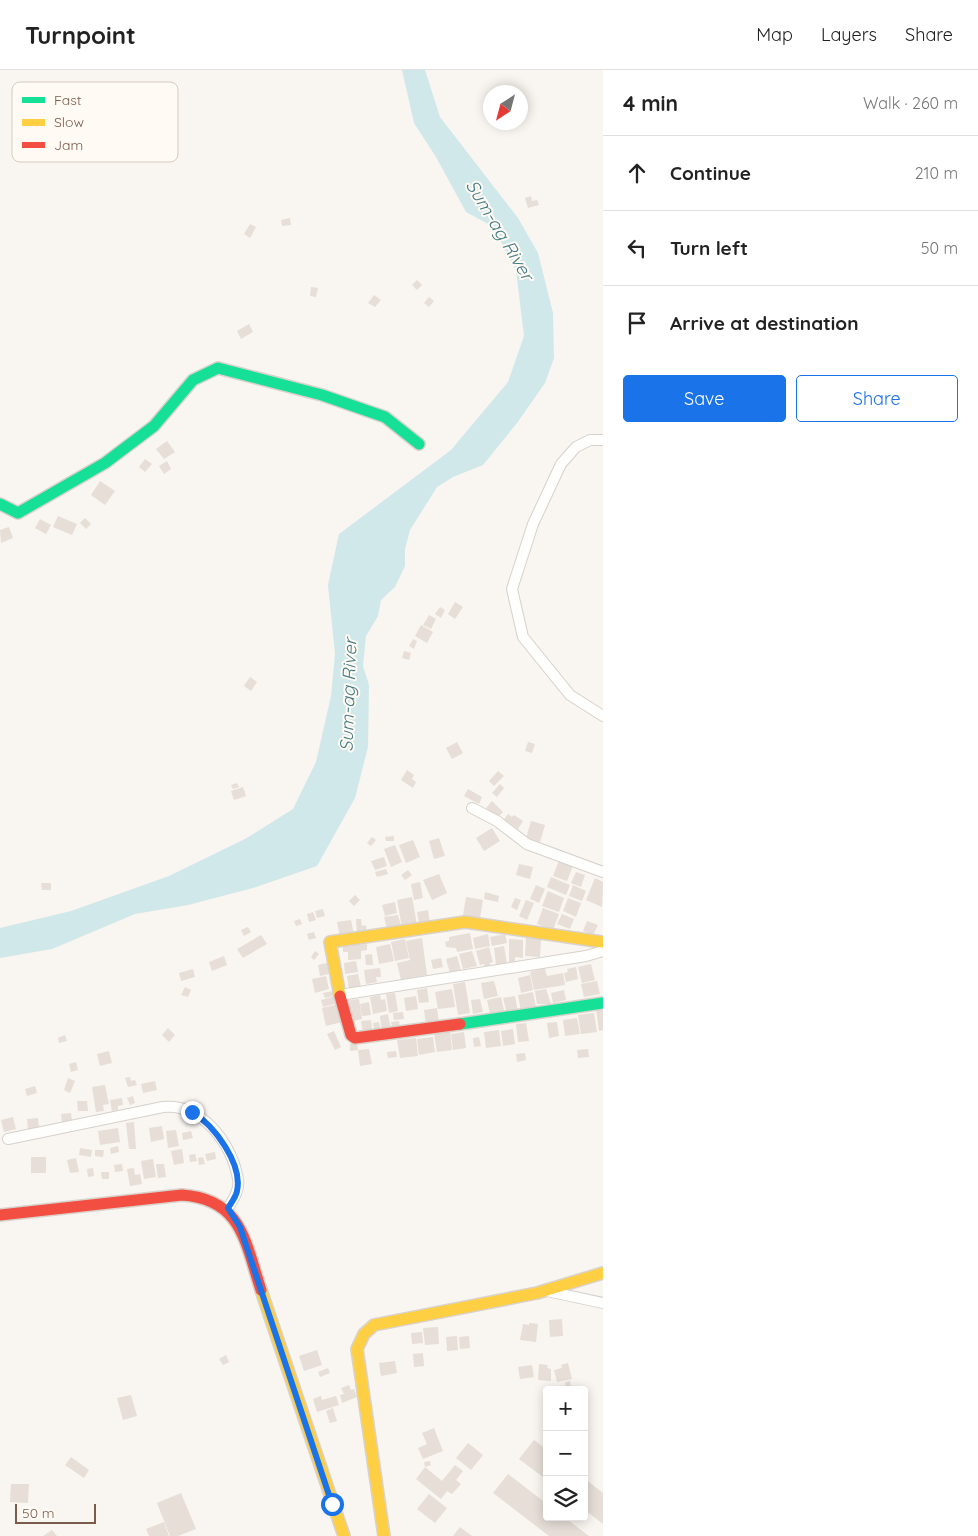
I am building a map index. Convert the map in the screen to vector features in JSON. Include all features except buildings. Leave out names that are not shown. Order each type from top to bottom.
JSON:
[{"type":"street","points":[[0,504],[18,513],[105,463],[154,426],[193,380],[218,368],[322,395],[385,417],[419,444]]},
{"type":"street","points":[[603,440],[590,440],[576,447],[562,464],[532,524],[512,589],[522,636],[570,694],[603,716]]},
{"type":"street","points":[[472,808],[497,821],[527,844],[603,872]]},
{"type":"street","points":[[603,942],[476,922],[330,942],[340,995],[351,1035],[355,1038],[603,1003]]},
{"type":"street","points":[[340,995],[586,956],[603,951]]},
{"type":"street","points":[[8,1139],[163,1108],[179,1107],[197,1115],[212,1127],[229,1154],[238,1180],[235,1197],[228,1208]]},
{"type":"street","points":[[0,1215],[182,1194],[210,1198],[228,1208],[240,1227],[344,1536]]},
{"type":"street","points":[[384,1536],[357,1349],[364,1334],[374,1325],[546,1291],[603,1274]]},
{"type":"street","points":[[546,1291],[603,1303]]},
{"type":"water","name":"Sum-ag River","points":[[402,70],[425,70],[440,117],[518,218],[538,253],[553,313],[554,358],[545,383],[517,423],[483,465],[453,477],[437,487],[410,530],[405,549],[405,566],[395,587],[381,600],[378,616],[366,636],[363,666],[369,685],[368,747],[355,798],[317,866],[253,888],[188,905],[135,914],[52,949],[0,958],[0,928],[71,911],[169,876],[245,839],[293,809],[316,762],[331,696],[335,654],[328,585],[339,534],[451,450],[508,382],[524,336],[516,270],[492,226],[466,212],[436,157],[414,123]]},
{"type":"traffic: fast","points":[[0,504],[18,513],[105,463],[154,426],[193,380],[218,368],[322,395],[385,417],[419,444]]},
{"type":"traffic: fast","points":[[460,1024],[603,1003]]},
{"type":"traffic: slow","points":[[340,996],[330,942],[465,922],[603,942]]},
{"type":"traffic: slow","points":[[384,1536],[357,1349],[364,1334],[374,1325],[537,1293],[603,1273]]},
{"type":"traffic: slow","points":[[261,1290],[344,1536]]},
{"type":"traffic: jam","points":[[340,996],[351,1035],[355,1038],[460,1024]]},
{"type":"traffic: jam","points":[[0,1215],[182,1195],[202,1198],[217,1205],[229,1214],[238,1226],[245,1240],[261,1290]]},
{"type":"route","points":[[192,1112],[212,1127],[229,1154],[238,1180],[235,1197],[228,1208],[240,1227],[332,1504]]}]
